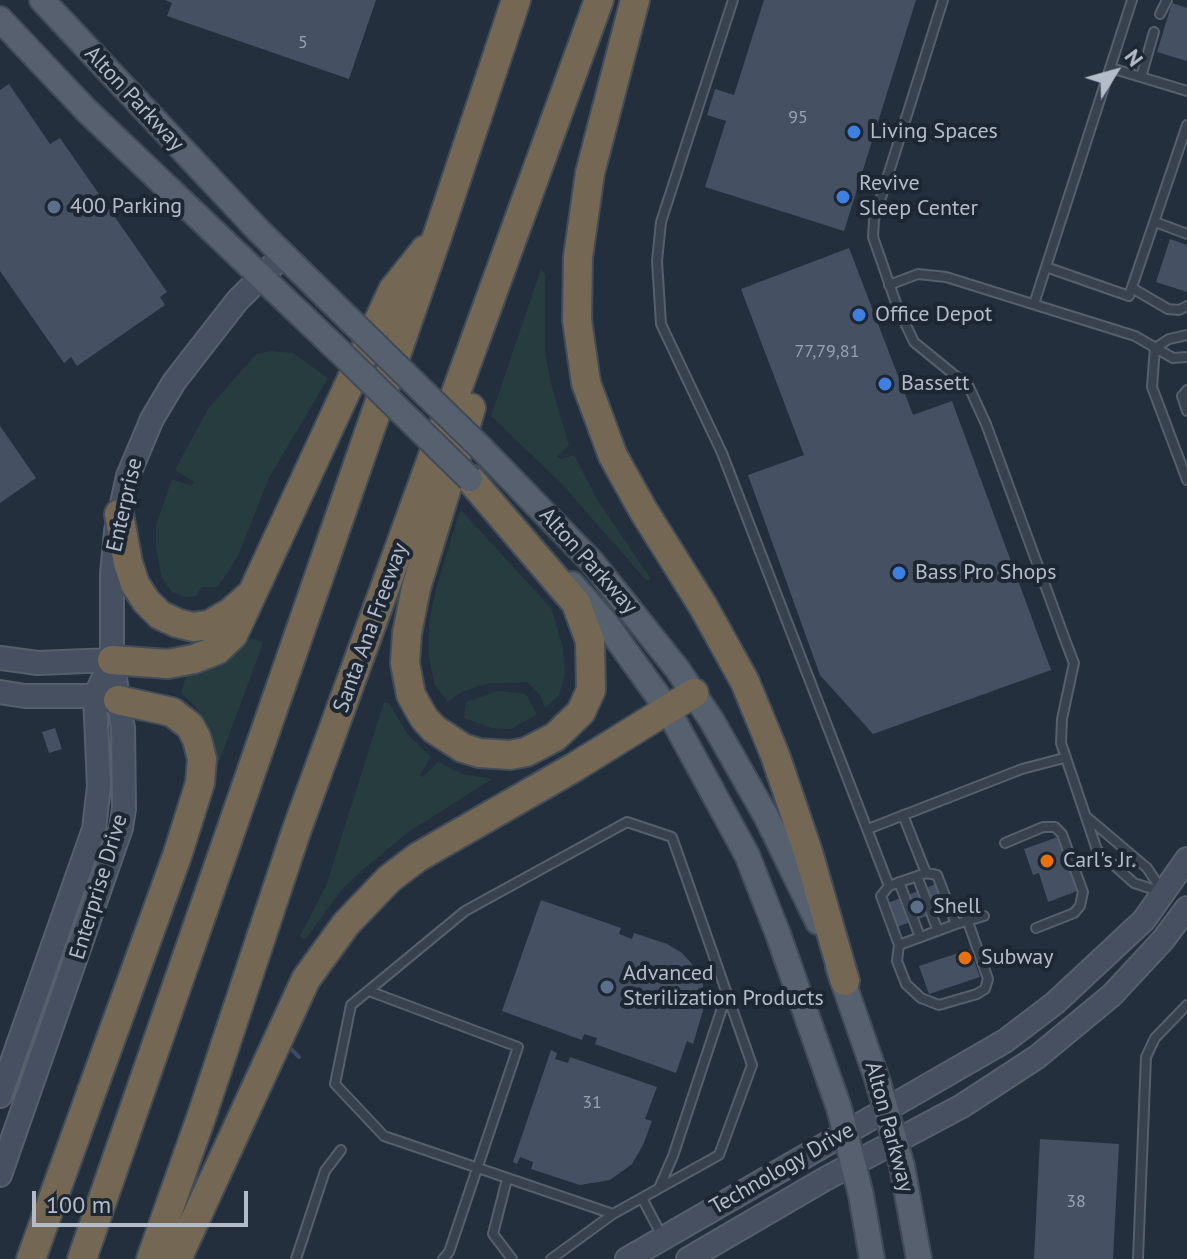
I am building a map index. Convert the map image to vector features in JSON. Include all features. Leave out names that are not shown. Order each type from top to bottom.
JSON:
[{"type":"highway","points":[[82,1259],[438,234],[516,0]]},
{"type":"highway","name":"Santa Ana Freeway","points":[[151,1259],[297,829],[599,0]]},
{"type":"highway","points":[[635,0],[590,173],[578,257],[577,320],[586,383],[613,456],[745,682],[775,755],[812,864],[845,981]]},
{"type":"highway","points":[[470,479],[576,603],[590,641],[591,690],[581,712],[555,737],[526,752],[510,755],[479,753],[463,748],[446,738],[424,718],[407,684],[407,633],[429,542],[586,33]]},
{"type":"highway","points":[[112,660],[168,664],[194,659],[217,650],[233,635],[393,290],[438,234]]},
{"type":"highway","points":[[119,514],[135,584],[160,615],[193,627],[209,625],[231,612],[254,591]]},
{"type":"highway","points":[[177,1259],[306,979],[346,924],[389,879],[418,857],[694,693]]},
{"type":"highway","points":[[31,1259],[177,856],[200,783],[202,759],[190,726],[172,712],[106,698]]},
{"type":"main road","name":"Alton Parkway","points":[[42,0],[283,255],[481,448],[592,562],[642,621],[694,693],[781,843],[845,981],[895,1143],[919,1259]]},
{"type":"main road","name":"Alton Parkway","points":[[0,19],[107,131],[338,350],[580,592],[668,710],[747,855],[811,1024],[845,1133],[872,1259]]},
{"type":"street","name":"Enterprise","points":[[112,660],[112,562],[119,514],[133,461],[163,398],[237,301],[283,255]]},
{"type":"street","points":[[0,658],[38,663],[112,660]]},
{"type":"street","name":"Enterprise Drive","points":[[0,1096],[94,829],[112,660]]},
{"type":"street","points":[[0,692],[40,697],[106,698]]},
{"type":"street","name":"Enterprise Drive","points":[[0,1175],[121,828],[125,769],[123,728],[106,698]]},
{"type":"street","name":"Technology Drive","points":[[627,1259],[971,1062],[1039,1016],[1144,920],[1187,859]]},
{"type":"street","name":"Technology Drive","points":[[688,1259],[988,1090],[1075,1027],[1138,969],[1187,908]]},
{"type":"lane","points":[[733,0],[661,222],[657,261],[661,324],[722,453],[889,886]]},
{"type":"lane","points":[[943,0],[874,220],[873,237],[889,285],[914,342],[969,387],[986,424],[1074,663],[1062,719],[1061,743],[1097,850],[1134,883],[1163,893]]},
{"type":"lane","points":[[1034,304],[1132,0]]},
{"type":"lane","points":[[1160,14],[1167,0]]},
{"type":"lane","points":[[1141,77],[1154,32]]},
{"type":"lane","points":[[1111,68],[1187,91]]},
{"type":"lane","points":[[1046,267],[1129,296],[1187,125]]},
{"type":"lane","points":[[1155,222],[1187,234]]},
{"type":"lane","points":[[889,285],[918,274],[929,274],[1135,336],[1173,358],[1187,357]]},
{"type":"lane","points":[[1132,288],[1168,309],[1179,310],[1187,306]]},
{"type":"lane","points":[[1155,348],[1169,339],[1187,335]]},
{"type":"lane","points":[[1155,348],[1152,387],[1187,480]]},
{"type":"lane","points":[[1187,390],[1182,396],[1187,411]]},
{"type":"lane","points":[[868,829],[1022,769],[1064,758]]},
{"type":"lane","points":[[903,815],[938,931]]},
{"type":"lane","points":[[1088,817],[1147,868],[1163,893]]},
{"type":"lane","points":[[551,1259],[613,1214],[719,1155],[752,1065],[672,837],[627,822],[465,911],[351,1005],[335,1084],[384,1136],[613,1214]]},
{"type":"lane","points":[[1005,843],[1043,827],[1055,827],[1062,834],[1083,892],[1080,906],[1074,913],[1036,928]]},
{"type":"lane","points":[[956,924],[937,875],[921,874],[899,882],[889,886],[881,896],[899,945],[897,961],[906,984],[921,998],[939,1005],[985,989],[988,979],[967,919]]},
{"type":"lane","points":[[899,882],[920,937]]},
{"type":"lane","points":[[899,945],[967,919],[984,916]]},
{"type":"lane","points":[[369,991],[518,1047],[449,1257]]},
{"type":"lane","points":[[659,1189],[673,1156],[727,992]]},
{"type":"lane","points":[[1138,1259],[1146,1057],[1155,1038],[1187,1005]]},
{"type":"lane","points":[[296,1259],[325,1171],[341,1150]]},
{"type":"lane","points":[[507,1179],[493,1234],[512,1259]]},
{"type":"lane","points":[[642,1198],[662,1237]]},
{"type":"green space","points":[[541,269],[545,274],[545,352],[569,445],[557,457],[562,459],[574,455],[598,501],[651,579],[646,580],[561,483],[491,416]]},
{"type":"green space","points":[[272,351],[293,353],[328,378],[269,478],[238,556],[224,578],[216,588],[202,587],[196,596],[186,597],[172,592],[162,578],[156,548],[156,525],[172,479],[191,486],[194,482],[175,470],[208,409],[256,354]]},
{"type":"green space","points":[[462,511],[551,608],[563,647],[565,675],[559,695],[545,708],[540,695],[527,682],[485,684],[461,692],[448,702],[435,685],[429,657],[429,624],[436,589]]},
{"type":"green space","points":[[251,638],[263,643],[215,773],[213,744],[207,724],[196,707],[181,693],[186,676],[240,649]]},
{"type":"green space","points":[[498,691],[526,694],[537,715],[510,729],[491,728],[464,718],[466,702]]},
{"type":"green space","points":[[384,702],[389,703],[408,735],[431,757],[420,775],[423,777],[438,762],[462,774],[492,779],[407,833],[359,873],[342,889],[305,940],[300,936],[326,886]]},
{"type":"building","points":[[165,0],[376,0],[349,79],[167,16],[172,3]]},
{"type":"building","points":[[764,0],[916,0],[844,231],[705,187],[726,121],[707,115],[715,89],[734,95]]},
{"type":"building","points":[[1172,3],[1187,8],[1187,61],[1157,52]]},
{"type":"building","name":"400 Parking","points":[[9,84],[50,144],[60,138],[167,292],[160,297],[165,305],[77,366],[71,357],[64,363],[0,271],[0,90]]},
{"type":"building","points":[[1170,239],[1187,245],[1187,292],[1156,282]]},
{"type":"building","name":"Bass Pro Shops","points":[[849,248],[913,415],[952,401],[1051,670],[873,734],[820,675],[748,475],[804,455],[741,289]]},
{"type":"building","points":[[0,426],[36,478],[0,503]]},
{"type":"building","points":[[55,728],[62,749],[49,753],[42,732]]},
{"type":"building","name":"Carl's Jr.","points":[[1058,837],[1077,891],[1048,902],[1039,873],[1033,875],[1024,849]]},
{"type":"building","points":[[936,884],[945,909],[897,927],[888,903]]},
{"type":"building","name":"Advanced Sterilization Products","points":[[541,900],[621,928],[619,934],[632,939],[634,933],[667,944],[691,963],[703,985],[704,1007],[693,1044],[687,1041],[676,1073],[595,1044],[597,1038],[584,1034],[582,1040],[502,1011]]},
{"type":"building","points":[[970,949],[980,977],[929,994],[919,966]]},
{"type":"building","points":[[551,1050],[557,1053],[555,1059],[568,1063],[570,1057],[657,1087],[645,1119],[652,1121],[643,1145],[632,1164],[610,1180],[580,1185],[531,1169],[533,1162],[520,1157],[517,1164],[513,1162]]},
{"type":"building","points":[[1040,1139],[1119,1144],[1113,1259],[1034,1259]]},
{"type":"waterway","points":[[291,1049],[299,1057]]},
{"type":"place","name":"Living Spaces","points":[[854,132]]},
{"type":"place","name":"Revive Sleep Center","points":[[843,197]]},
{"type":"place","name":"400 Parking","points":[[54,207]]},
{"type":"place","name":"Office Depot","points":[[859,315]]},
{"type":"place","name":"Bassett","points":[[885,384]]},
{"type":"place","name":"Bass Pro Shops","points":[[899,573]]},
{"type":"place","name":"Carl's Jr.","points":[[1047,861]]},
{"type":"place","name":"Shell","points":[[917,907]]},
{"type":"place","name":"Subway","points":[[965,958]]},
{"type":"place","name":"Advanced Sterilization Products","points":[[607,987]]}]
